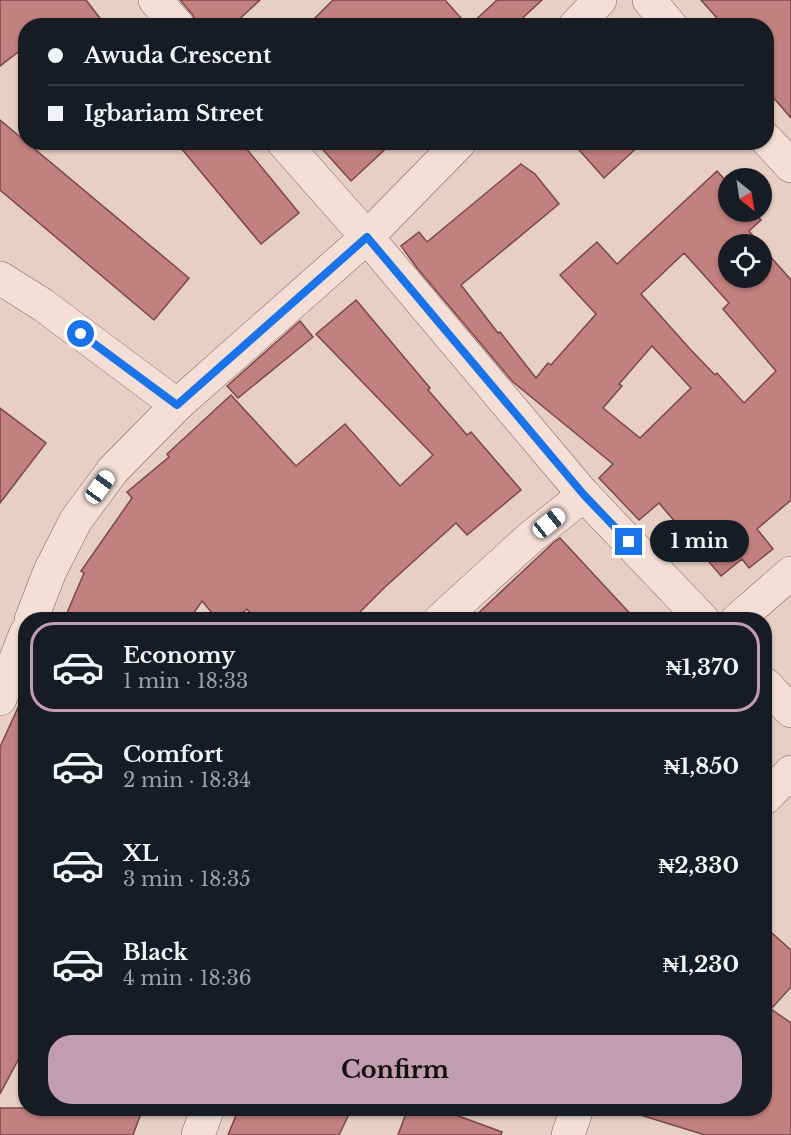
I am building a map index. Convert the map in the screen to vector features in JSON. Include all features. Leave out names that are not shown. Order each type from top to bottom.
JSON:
[{"type":"street","points":[[155,0],[171,18]]},
{"type":"street","points":[[583,18],[600,0]]},
{"type":"street","points":[[649,0],[664,18]]},
{"type":"street","points":[[774,147],[791,165]]},
{"type":"street","points":[[290,150],[367,237],[584,495],[695,612]]},
{"type":"street","points":[[34,612],[50,571],[76,520],[113,470],[177,405],[367,237],[452,150]]},
{"type":"street","points":[[0,278],[43,305],[177,405]]},
{"type":"street","points":[[449,612],[531,537],[584,495]]},
{"type":"street","points":[[746,612],[791,573]]},
{"type":"street","points":[[2,685],[18,650]]},
{"type":"street","points":[[772,691],[791,711]]},
{"type":"street","points":[[772,791],[791,772]]},
{"type":"street","points":[[198,1135],[205,1116]]},
{"type":"street","points":[[568,1135],[574,1116]]},
{"type":"building","points":[[0,0],[86,0],[100,18],[18,18],[18,52],[0,66]]},
{"type":"building","points":[[180,0],[260,0],[241,18],[194,18]]},
{"type":"building","points":[[333,0],[445,0],[461,18],[315,18]]},
{"type":"building","points":[[497,0],[542,0],[523,18],[478,18]]},
{"type":"building","points":[[701,0],[791,0],[791,118],[774,98],[774,18],[717,18]]},
{"type":"building","points":[[0,120],[18,135],[18,150],[36,150],[189,278],[154,320],[0,190]]},
{"type":"building","points":[[183,150],[248,150],[299,213],[261,244]]},
{"type":"building","points":[[323,150],[384,150],[351,181]]},
{"type":"building","points":[[579,150],[634,150],[604,178]]},
{"type":"building","points":[[521,164],[535,174],[559,204],[461,285],[536,378],[548,363],[551,365],[596,314],[560,275],[597,242],[617,264],[717,171],[718,222],[759,222],[749,231],[752,234],[718,234],[718,288],[772,288],[772,258],[791,280],[791,500],[757,529],[773,549],[749,568],[742,559],[721,576],[659,503],[639,520],[599,478],[613,464],[513,382],[417,268],[401,246],[419,232],[427,242]],"holes":[[[684,253],[729,303],[723,309],[776,371],[744,403],[717,373],[715,375],[690,349],[641,294]],[[652,346],[691,388],[640,438],[603,408],[622,386],[619,384]]]},
{"type":"building","points":[[356,300],[467,435],[471,432],[521,490],[467,535],[456,523],[360,612],[249,612],[247,609],[243,612],[211,612],[202,601],[194,612],[67,612],[84,573],[81,571],[132,498],[127,492],[169,457],[167,454],[231,395],[296,466],[345,424],[400,486],[433,455],[316,334]]},
{"type":"building","points":[[300,321],[313,337],[238,398],[227,386]]},
{"type":"building","points":[[0,408],[46,443],[0,503]]},
{"type":"building","points":[[560,538],[629,612],[480,612]]},
{"type":"building","points":[[18,708],[18,1060],[0,1094],[0,747]]},
{"type":"building","points":[[772,933],[791,950],[791,987],[772,1008]]},
{"type":"building","points":[[772,1010],[791,1023],[791,1135],[705,1135],[643,1116],[772,1116]]},
{"type":"building","points":[[0,1108],[18,1108],[18,1116],[140,1116],[133,1135],[0,1135]]},
{"type":"building","points":[[236,1116],[348,1116],[339,1135],[228,1135]]},
{"type":"building","points":[[405,1116],[459,1116],[502,1132],[501,1135],[398,1135]]},
{"type":"route","points":[[81,334],[177,405],[367,237],[584,495],[629,542]]}]
